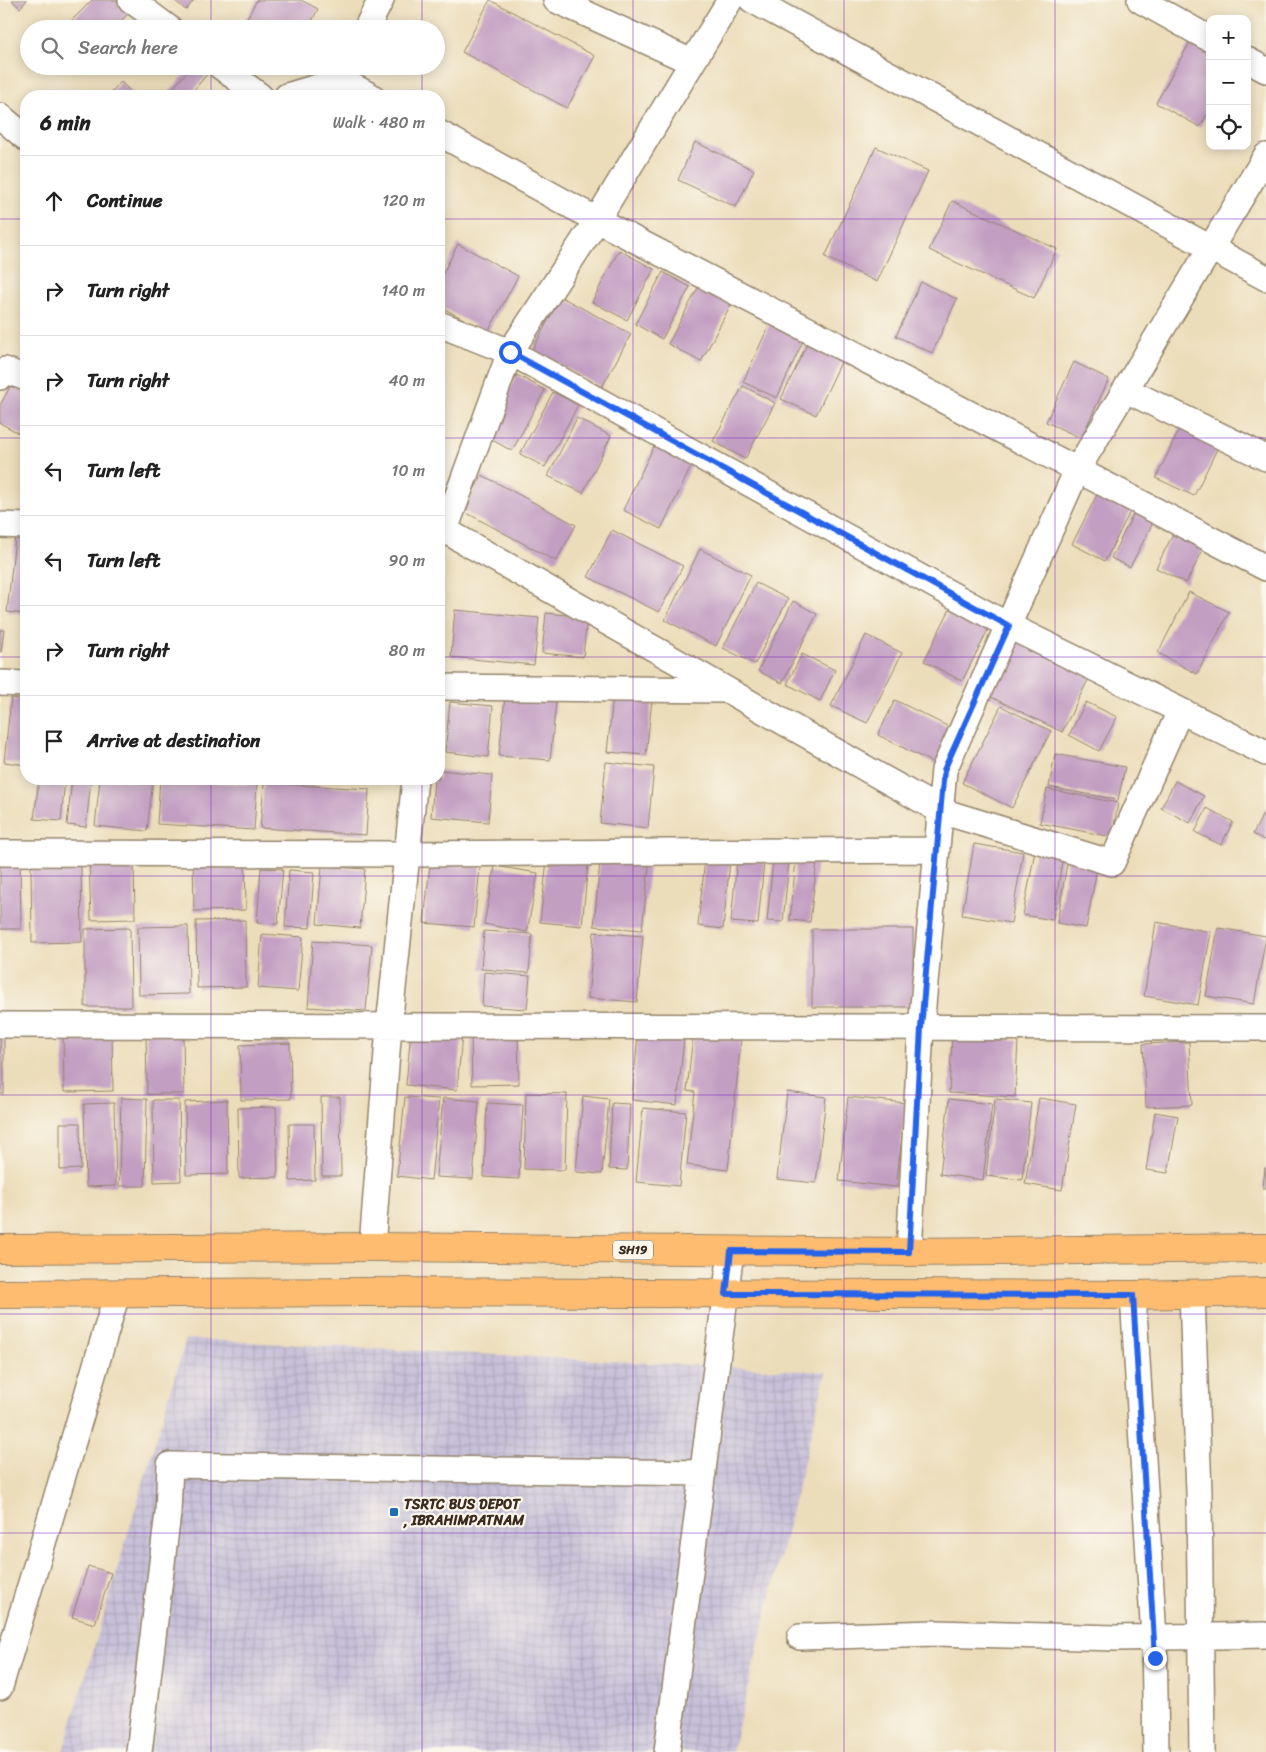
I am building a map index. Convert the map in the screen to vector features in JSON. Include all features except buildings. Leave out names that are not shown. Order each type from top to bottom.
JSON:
[{"type":"main road","name":"SH19","points":[[0,1249],[372,1247],[909,1252],[1266,1248]]},
{"type":"main road","points":[[0,1294],[365,1292],[1133,1295],[1266,1292]]},
{"type":"street","points":[[131,0],[158,20]]},
{"type":"street","points":[[371,20],[381,0]]},
{"type":"street","points":[[556,0],[692,62]]},
{"type":"street","points":[[445,521],[510,352],[597,220],[730,0]]},
{"type":"street","points":[[752,0],[1266,278]]},
{"type":"street","points":[[1140,0],[1206,37]]},
{"type":"street","points":[[1251,62],[1266,70]]},
{"type":"street","points":[[232,75],[252,90]]},
{"type":"street","points":[[302,90],[339,75]]},
{"type":"street","points":[[346,75],[364,90]]},
{"type":"street","points":[[0,116],[20,133]]},
{"type":"street","points":[[445,136],[597,220],[1266,568]]},
{"type":"street","points":[[909,1252],[921,1028],[944,770],[1078,470],[1266,156]]},
{"type":"street","points":[[445,326],[510,352],[1009,626],[1266,753]]},
{"type":"street","points":[[0,377],[5,370],[20,376]]},
{"type":"street","points":[[1126,390],[1266,458]]},
{"type":"street","points":[[0,525],[20,526]]},
{"type":"street","points":[[445,533],[941,810],[1112,863],[1180,711]]},
{"type":"street","points":[[0,683],[20,684]]},
{"type":"street","points":[[445,687],[728,690]]},
{"type":"street","points":[[372,1247],[389,1026],[414,785]]},
{"type":"street","points":[[0,853],[407,854],[937,850]]},
{"type":"street","points":[[0,1025],[1266,1028]]},
{"type":"street","points":[[667,1752],[731,1251]]},
{"type":"street","points":[[0,1687],[117,1294]]},
{"type":"street","points":[[1192,1294],[1201,1636],[1202,1752]]},
{"type":"street","points":[[1133,1295],[1154,1638],[1156,1752]]},
{"type":"street","points":[[139,1752],[168,1512],[170,1465],[703,1473]]},
{"type":"street","points":[[800,1637],[936,1633],[1154,1638],[1266,1635]]},
{"type":"shaded area","points":[[186,1339],[826,1372],[732,1752],[63,1752]]},
{"type":"place","name":"TSRTC BUS DEPOT , IBRAHIMPATNAM","points":[[394,1512]]},
{"type":"route","points":[[510,352],[1009,626],[944,770],[921,1028],[909,1252],[731,1251],[726,1294],[1133,1295],[1155,1658]]}]
